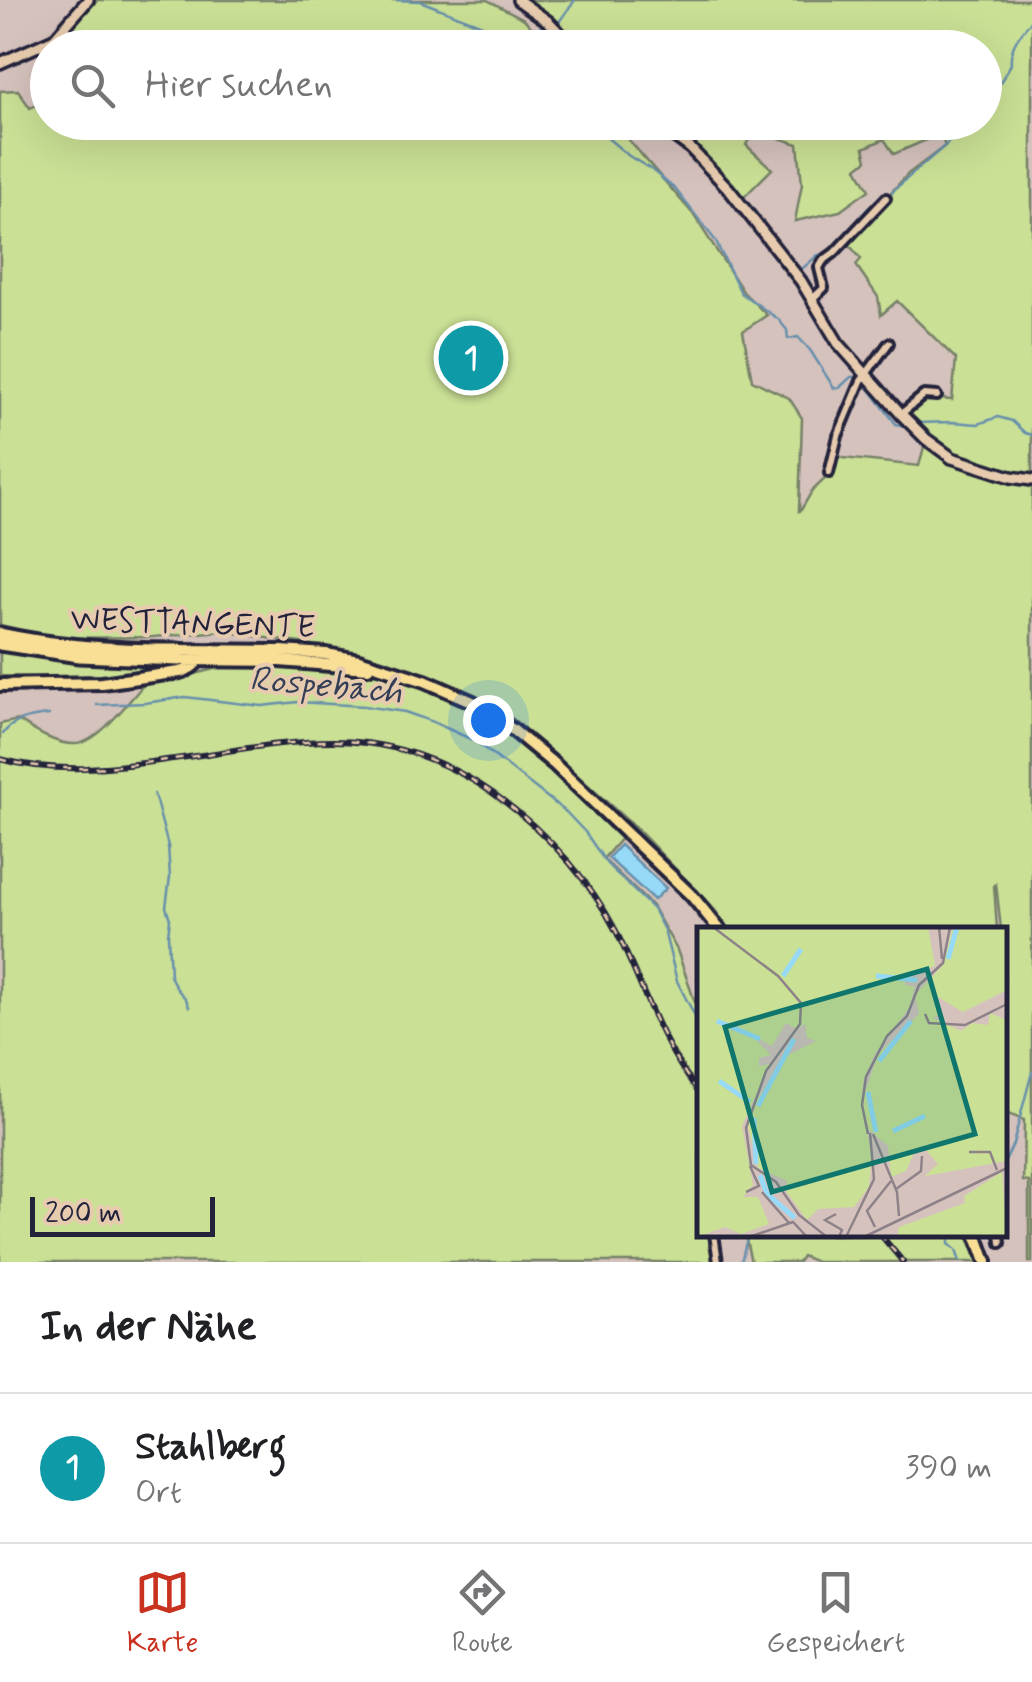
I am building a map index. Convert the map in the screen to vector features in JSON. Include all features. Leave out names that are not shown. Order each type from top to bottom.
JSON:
[{"type":"highway","name":"WESTTANGENTE","points":[[0,634],[180,661]]},
{"type":"highway","name":"WESTTANGENTE","points":[[0,644],[80,656],[180,661]]},
{"type":"main road","points":[[62,30],[88,0]]},
{"type":"main road","points":[[518,0],[557,30]]},
{"type":"main road","points":[[0,63],[30,50]]},
{"type":"main road","points":[[679,140],[718,176],[783,257],[838,343],[926,439],[952,458],[1032,480]]},
{"type":"main road","points":[[199,660],[215,650]]},
{"type":"main road","name":"WESTTANGENTE","points":[[180,661],[215,650],[326,654],[424,681],[473,702],[554,764],[692,896],[718,927]]},
{"type":"main road","name":"WESTTANGENTE","points":[[180,661],[280,660],[382,668]]},
{"type":"main road","points":[[0,685],[102,683],[180,661]]},
{"type":"main road","points":[[977,1237],[986,1262]]},
{"type":"street","points":[[812,299],[824,288],[820,268],[823,260],[886,198]]},
{"type":"street","points":[[829,473],[838,436],[862,382],[889,343]]},
{"type":"street","points":[[901,414],[924,396],[936,396]]},
{"type":"street","points":[[714,1237],[718,1262]]},
{"type":"green space","points":[[98,0],[487,0],[524,19],[534,30],[69,30]]},
{"type":"green space","points":[[524,0],[1032,0],[1032,477],[977,465],[933,438],[905,412],[924,397],[952,400],[956,359],[897,301],[881,315],[878,297],[856,265],[861,259],[846,241],[908,174],[945,146],[942,140],[1002,140],[1002,30],[558,30]]},
{"type":"green space","points":[[18,90],[30,108],[30,140],[629,140],[693,214],[744,293],[767,315],[743,331],[752,380],[789,398],[802,418],[799,511],[830,474],[834,457],[919,466],[925,443],[949,460],[1032,483],[1032,1262],[1029,1182],[1023,1181],[1024,1120],[1007,1114],[1007,927],[1001,927],[996,884],[997,927],[728,927],[639,831],[546,747],[507,714],[442,680],[379,658],[222,631],[153,637],[56,638],[0,625],[0,91]]},
{"type":"green space","points":[[678,140],[749,140],[746,145],[772,169],[742,199]]},
{"type":"green space","points":[[785,140],[882,140],[864,148],[867,160],[857,168],[869,190],[840,211],[795,221],[802,184],[798,144]]},
{"type":"green space","points":[[885,140],[926,140],[894,154]]},
{"type":"green space","points":[[0,649],[82,660],[178,664],[125,674],[66,678],[0,676]]},
{"type":"green space","points":[[236,663],[371,672],[425,686],[457,700],[517,739],[623,836],[603,859],[652,906],[677,950],[697,1008],[697,1237],[712,1237],[714,1262],[0,1262],[0,724],[18,720],[53,740],[76,744],[95,736],[146,682]]},
{"type":"green space","points":[[745,1237],[968,1237],[978,1262],[816,1262],[802,1256],[798,1262],[751,1262]]},
{"type":"water","points":[[620,845],[666,888],[654,900],[608,858]]},
{"type":"waterway","points":[[397,0],[420,1],[495,30]]},
{"type":"waterway","points":[[559,22],[575,0]]},
{"type":"waterway","points":[[1002,79],[1011,64],[1017,40],[1032,20]]},
{"type":"waterway","points":[[537,30],[543,24]]},
{"type":"waterway","points":[[610,140],[676,190],[715,240],[741,293],[778,319],[787,330],[788,339],[798,337],[834,388],[851,377],[859,377]]},
{"type":"waterway","points":[[888,198],[951,140]]},
{"type":"waterway","points":[[803,268],[818,255],[829,253],[869,207]]},
{"type":"waterway","points":[[864,382],[896,424],[905,426]]},
{"type":"waterway","points":[[917,423],[978,424],[998,417],[1012,421],[1032,435]]},
{"type":"waterway","name":"Rospebach","points":[[97,705],[185,697],[262,706],[298,702],[364,706],[405,712],[475,741],[566,812],[607,864],[653,909],[664,930],[677,981],[697,1020]]},
{"type":"waterway","name":"Rospebach","points":[[3,734],[17,722],[49,715]]},
{"type":"waterway","points":[[154,794],[168,846],[170,976],[189,1007]]},
{"type":"waterway","points":[[1007,1157],[1032,1072]]},
{"type":"waterway","points":[[741,1262],[747,1237]]},
{"type":"waterway","name":"Rospebach","points":[[949,1237],[960,1262]]},
{"type":"railway","points":[[0,759],[42,767],[104,767],[270,745],[333,741],[402,750],[464,775],[545,837],[588,886],[616,931],[663,1035],[697,1089]]},
{"type":"railway","points":[[882,1237],[903,1262]]},
{"type":"place","name":"Stahlberg","points":[[471,358]]}]
